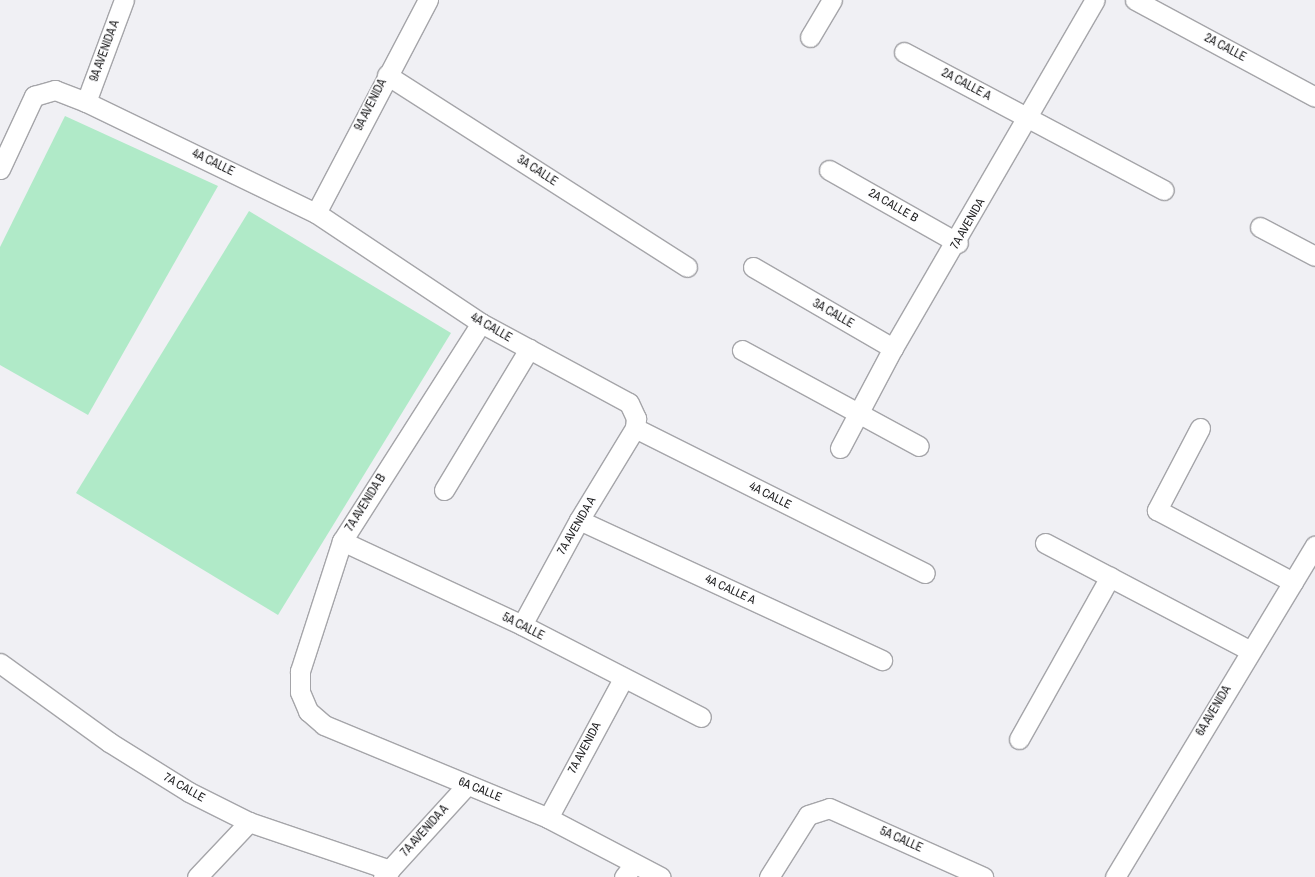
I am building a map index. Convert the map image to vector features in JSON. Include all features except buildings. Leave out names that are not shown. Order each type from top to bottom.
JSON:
[{"type":"street","name":"9A AVENIDA A","points":[[86,102],[124,0]]},
{"type":"street","name":"9A AVENIDA","points":[[316,212],[387,75],[428,0]]},
{"type":"street","points":[[810,37],[832,0]]},
{"type":"street","name":"7A AVENIDA","points":[[840,448],[893,348],[958,243],[1027,118],[1095,0]]},
{"type":"street","name":"2A CALLE","points":[[1135,0],[1315,97]]},
{"type":"street","name":"2A CALLE A","points":[[904,52],[1164,190]]},
{"type":"street","name":"3A CALLE","points":[[387,75],[687,267]]},
{"type":"street","name":"4A CALLE","points":[[0,169],[31,100],[44,91],[54,90],[86,102],[316,212],[480,323],[629,404],[636,418],[635,428],[925,573]]},
{"type":"street","name":"2A CALLE B","points":[[829,170],[958,243]]},
{"type":"street","points":[[1260,227],[1315,256]]},
{"type":"street","name":"3A CALLE","points":[[752,267],[893,348]]},
{"type":"street","name":"7A AVENIDA B","points":[[303,702],[300,671],[342,541],[480,323]]},
{"type":"street","points":[[444,490],[529,349]]},
{"type":"street","points":[[742,350],[860,412],[919,446]]},
{"type":"street","name":"7A AVENIDA A","points":[[522,625],[579,520],[635,428]]},
{"type":"street","points":[[1200,428],[1159,500],[1159,514],[1294,582]]},
{"type":"street","name":"4A CALLE A","points":[[579,520],[882,660]]},
{"type":"street","name":"5A CALLE","points":[[342,541],[522,625],[622,679],[702,717]]},
{"type":"street","points":[[1045,543],[1249,650]]},
{"type":"street","name":"6A AVENIDA","points":[[1115,877],[1249,650],[1294,582],[1315,546]]},
{"type":"street","points":[[1019,739],[1110,577]]},
{"type":"street","name":"7A CALLE","points":[[0,663],[109,742],[189,792],[249,822],[386,873]]},
{"type":"street","name":"7A AVENIDA","points":[[548,818],[622,679]]},
{"type":"street","name":"6A CALLE","points":[[303,702],[324,725],[548,818],[629,870],[661,877]]},
{"type":"street","name":"7A AVENIDA A","points":[[386,873],[466,785]]},
{"type":"street","name":"5A CALLE","points":[[769,877],[808,815],[819,809],[829,808],[983,877]]},
{"type":"street","points":[[197,877],[249,822]]},
{"type":"green space","points":[[65,116],[218,186],[88,415],[0,365],[0,247]]},
{"type":"green space","points":[[249,211],[451,333],[278,615],[76,493]]}]
